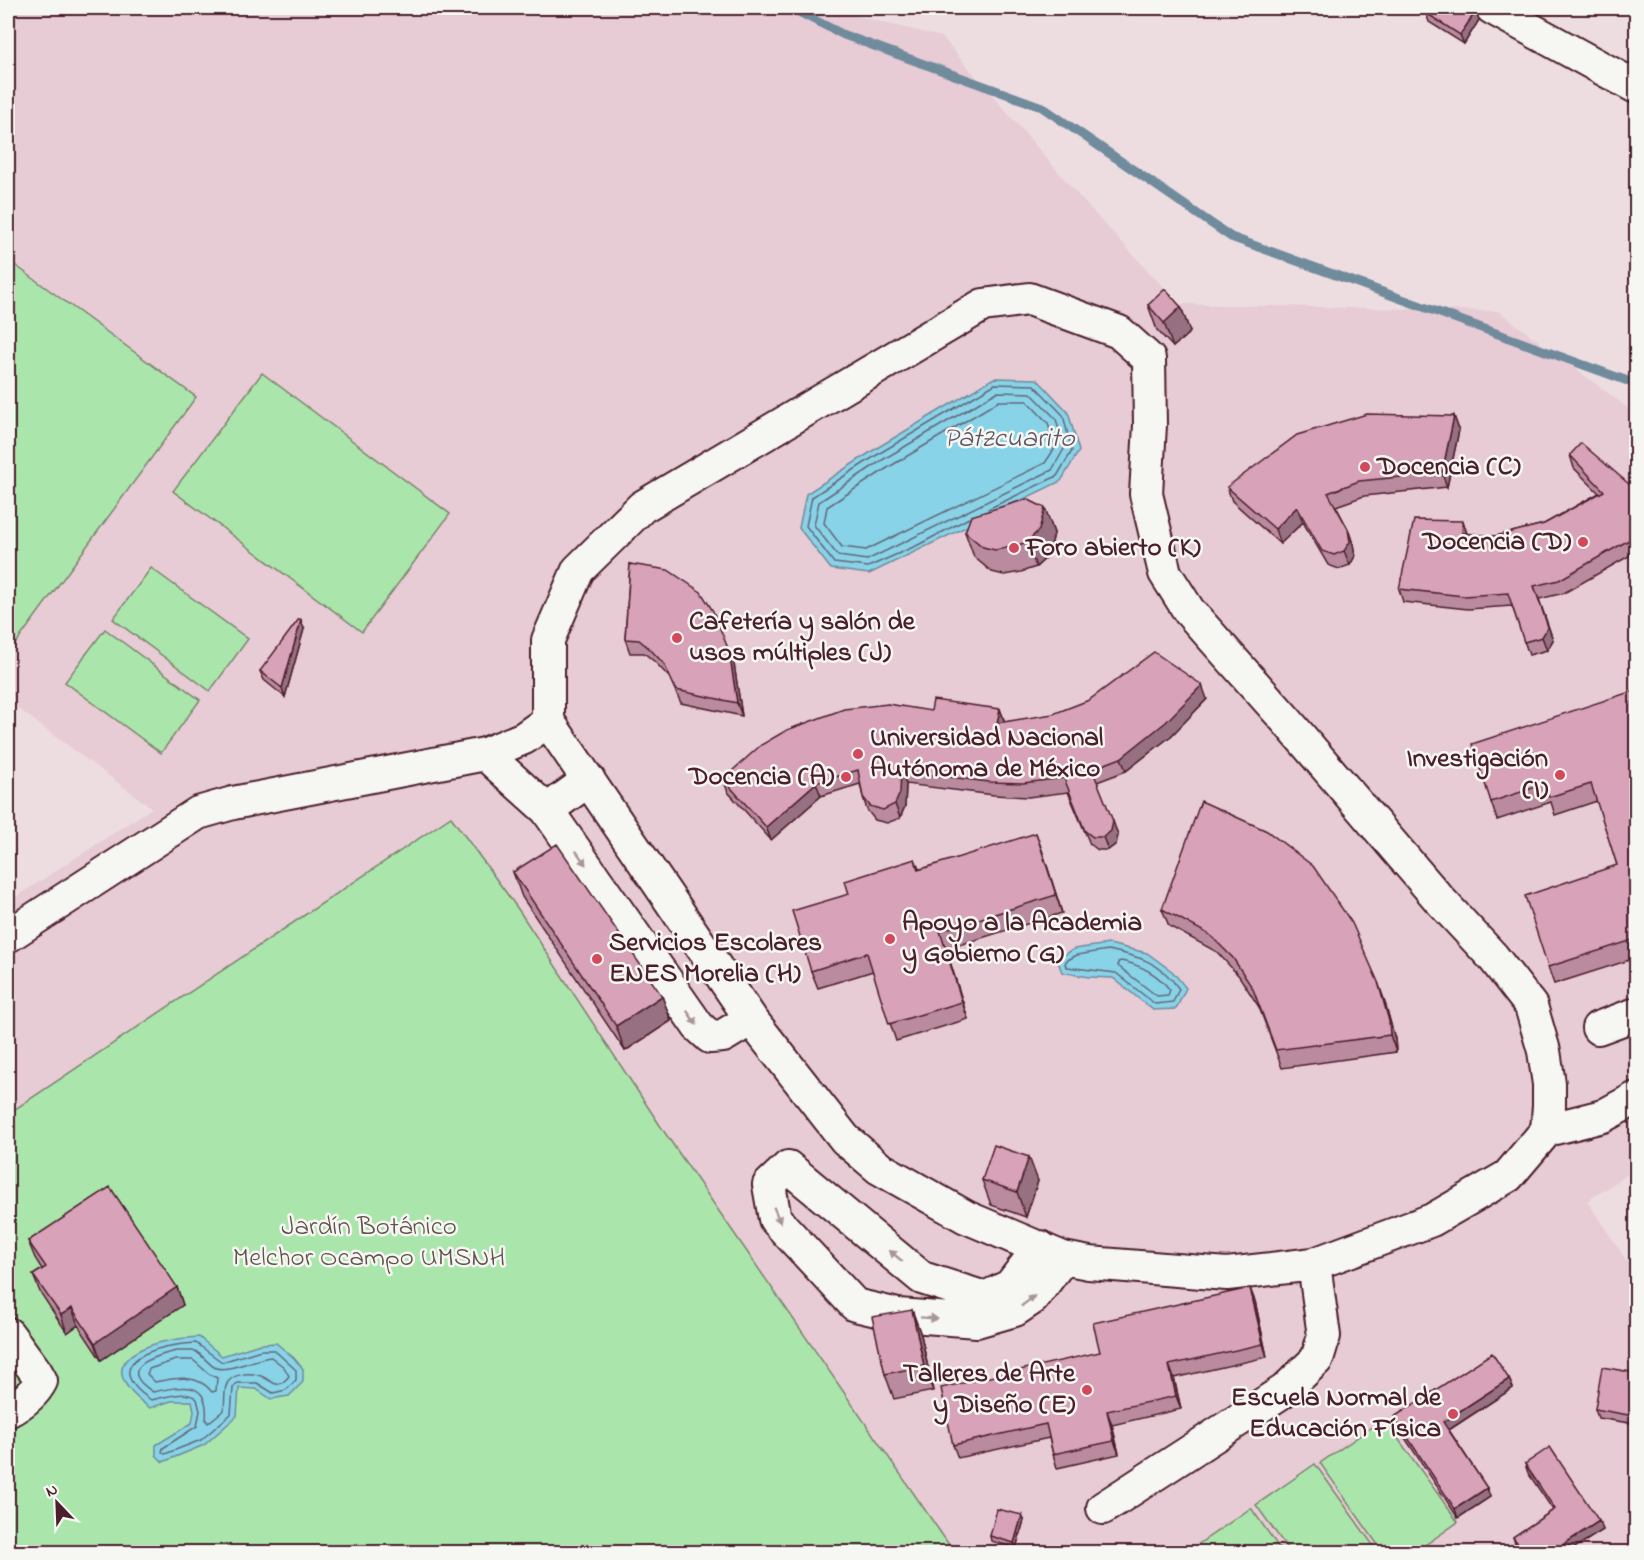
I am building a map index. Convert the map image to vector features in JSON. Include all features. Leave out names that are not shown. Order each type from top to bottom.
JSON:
[{"type":"street","points":[[1492,8],[1636,87]]},
{"type":"street","points":[[1029,299],[1119,332],[1149,358],[1150,425],[1146,494],[1165,573],[1188,610],[1286,720],[1438,899],[1493,957],[1531,1006],[1544,1051],[1549,1084],[1548,1118],[1508,1176],[1432,1220],[1357,1250],[1314,1264],[1227,1274],[1089,1263],[1051,1252],[966,1216],[879,1168],[845,1139],[750,1019],[548,721],[548,640],[578,570],[642,507],[983,305],[1029,299]]},
{"type":"street","points":[[8,936],[198,813],[233,803],[485,754],[524,738],[548,721]]},
{"type":"street","points":[[485,754],[547,810],[698,1026],[710,1036],[723,1036],[750,1019]]},
{"type":"street","points":[[547,810],[589,780]]},
{"type":"street","points":[[1598,1028],[1636,1014]]},
{"type":"street","points":[[1548,1118],[1603,1116],[1631,1100]]},
{"type":"street","points":[[981,1310],[922,1278],[788,1167],[769,1185],[776,1219],[855,1305],[898,1315],[981,1310],[1051,1252]]},
{"type":"street","points":[[1103,1508],[1285,1390],[1317,1359],[1324,1336],[1314,1264]]},
{"type":"street","points":[[8,1334],[40,1381],[37,1389],[20,1405],[8,1411]]},
{"type":"shaded area","name":"Universidad Nacional Autónoma de México","points":[[8,8],[824,8],[942,37],[1085,203],[1179,304],[1498,311],[1636,414],[1636,1169],[1587,1201],[1636,1275],[1636,1552],[954,1552],[665,1133],[518,909],[451,817],[8,1114],[8,902],[152,808],[8,701]]},
{"type":"green space","points":[[8,260],[196,397],[8,654]]},
{"type":"green space","points":[[262,373],[450,514],[362,632],[173,491]]},
{"type":"green space","points":[[151,568],[248,639],[210,691],[113,619]]},
{"type":"green space","points":[[105,629],[200,700],[161,753],[65,682]]},
{"type":"green space","name":"Jardín Botánico Melchor Ocampo UMSNH","points":[[451,817],[518,909],[665,1133],[954,1552],[8,1552],[8,1114]]},
{"type":"green space","points":[[1384,1419],[1458,1522],[1415,1552],[1383,1552],[1320,1463]]},
{"type":"green space","points":[[1315,1464],[1378,1552],[1290,1552],[1256,1505]]},
{"type":"green space","points":[[1251,1508],[1282,1552],[1187,1552]]},
{"type":"water","name":"Pátzcuarito","points":[[994,378],[1037,379],[1068,412],[1079,451],[1061,481],[869,574],[831,569],[799,528],[806,494],[877,448]]},
{"type":"water","points":[[1109,944],[1147,953],[1173,972],[1186,988],[1176,1009],[1153,1010],[1113,978],[1089,977],[1062,972],[1057,959],[1074,949]]},
{"type":"water","points":[[199,1337],[222,1356],[260,1344],[276,1343],[303,1369],[303,1382],[289,1396],[271,1399],[256,1389],[239,1388],[237,1416],[204,1445],[163,1462],[156,1455],[156,1445],[192,1423],[194,1411],[192,1401],[171,1401],[150,1408],[131,1391],[122,1377],[123,1365],[131,1355],[145,1347],[162,1342]]},
{"type":"building","points":[[1430,8],[1473,8],[1476,11],[1460,35],[1426,13]]},
{"type":"building","points":[[1165,289],[1181,307],[1164,323],[1148,305]]},
{"type":"building","name":"Docencia (C)","points":[[1367,414],[1454,416],[1442,473],[1359,481],[1328,493],[1348,529],[1350,542],[1344,551],[1334,555],[1322,551],[1297,507],[1275,529],[1227,487],[1297,435]]},
{"type":"building","name":"Docencia (D)","points":[[1581,443],[1636,490],[1636,536],[1559,580],[1534,586],[1548,627],[1542,637],[1524,642],[1508,593],[1464,596],[1399,589],[1414,520],[1463,521],[1462,533],[1496,536],[1544,524],[1604,491],[1570,455]]},
{"type":"building","points":[[1027,499],[1045,508],[1039,530],[1027,542],[995,550],[983,547],[965,532],[971,516]]},
{"type":"building","name":"Cafetería y salón de usos múltiples (J)","points":[[630,564],[668,570],[701,592],[713,611],[729,651],[737,703],[676,690],[664,664],[650,649],[639,640],[625,639]]},
{"type":"building","points":[[299,619],[301,620],[282,688],[260,671]]},
{"type":"building","points":[[1154,652],[1202,685],[1166,722],[1121,758],[1092,769],[1113,821],[1111,831],[1103,837],[1093,837],[1085,831],[1064,778],[1023,783],[989,782],[901,771],[900,793],[895,804],[883,810],[870,806],[863,797],[858,770],[816,783],[766,827],[723,779],[761,745],[787,730],[844,709],[888,704],[931,711],[933,700],[1000,709],[997,723],[1053,714],[1089,700]]},
{"type":"building","points":[[1636,690],[1636,939],[1548,967],[1525,896],[1617,865],[1591,784],[1549,797],[1545,784],[1491,802],[1472,744]]},
{"type":"building","points":[[1201,801],[1267,831],[1313,866],[1352,923],[1378,982],[1389,1021],[1390,1035],[1276,1050],[1253,989],[1233,958],[1210,935],[1162,909]]},
{"type":"building","name":"Apoyo a la Academia y Gobierno (G)","points":[[1036,833],[1056,895],[940,931],[962,1002],[889,1024],[867,953],[811,971],[792,911],[849,894],[845,881],[915,859],[918,870]]},
{"type":"building","name":"Servicios Escolares ENES Morelia (H)","points":[[557,844],[662,996],[616,1026],[513,872]]},
{"type":"building","points":[[994,1145],[1029,1157],[1017,1192],[982,1180]]},
{"type":"building","points":[[110,1187],[177,1287],[95,1343],[72,1308],[61,1315],[33,1275],[46,1267],[28,1241]]},
{"type":"building","name":"Talleres de Arte y Diseño (E)","points":[[1250,1288],[1263,1344],[1169,1365],[1176,1396],[1107,1411],[1114,1441],[1053,1454],[1046,1424],[953,1445],[941,1388],[1100,1352],[1093,1323]]},
{"type":"building","points":[[912,1310],[924,1366],[885,1374],[872,1317]]},
{"type":"building","points":[[1492,1353],[1509,1379],[1443,1422],[1487,1488],[1455,1509],[1394,1417]]},
{"type":"building","points":[[1602,1367],[1636,1373],[1634,1416],[1595,1409]]},
{"type":"building","points":[[1550,1447],[1599,1521],[1552,1552],[1524,1552],[1513,1537],[1555,1509],[1525,1464]]},
{"type":"building","points":[[997,1509],[1022,1515],[1014,1543],[990,1536]]},
{"type":"waterway","points":[[791,8],[844,35],[1042,107],[1231,237],[1636,384]]},
{"type":"place","name":"Docencia (C)","points":[[1365,467]]},
{"type":"place","name":"Docencia (D)","points":[[1583,542]]},
{"type":"place","name":"Foro abierto (K)","points":[[1014,548]]},
{"type":"place","name":"Cafetería y salón de usos múltiples (J)","points":[[677,638]]},
{"type":"place","name":"Universidad Nacional Autónoma de México","points":[[858,754]]},
{"type":"place","name":"Investigación (I)","points":[[1560,775]]},
{"type":"place","name":"Docencia (A)","points":[[846,777]]},
{"type":"place","name":"Apoyo a la Academia y Gobierno (G)","points":[[890,939]]},
{"type":"place","name":"Servicios Escolares ENES Morelia (H)","points":[[597,959]]},
{"type":"place","name":"Talleres de Arte y Diseño (E)","points":[[1087,1390]]},
{"type":"place","name":"Escuela Normal de Educación Física","points":[[1453,1414]]}]
